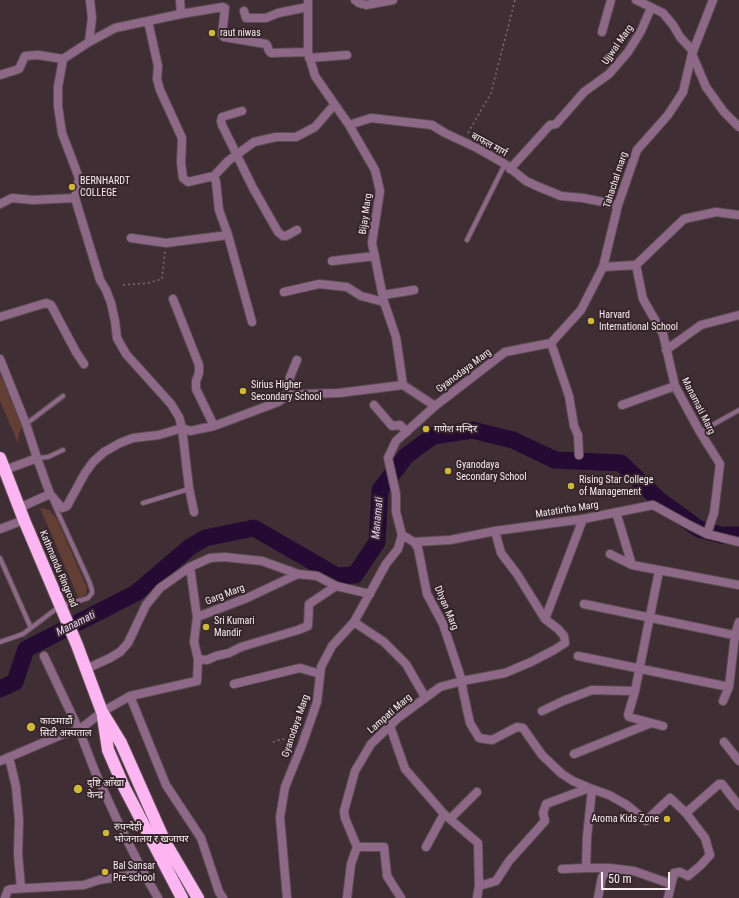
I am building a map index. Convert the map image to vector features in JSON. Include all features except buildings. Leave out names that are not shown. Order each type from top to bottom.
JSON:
[{"type":"highway","name":"Kathmandu Ringroad","points":[[0,458],[19,508],[77,646],[102,712],[121,743],[165,842],[198,898]]},
{"type":"highway","name":"Kathmandu Ringroad","points":[[102,712],[108,750],[124,787],[182,898]]},
{"type":"street","points":[[89,42],[92,18],[90,0]]},
{"type":"street","points":[[180,0],[182,14]]},
{"type":"street","points":[[355,0],[366,5],[393,0]]},
{"type":"street","points":[[602,32],[611,0]]},
{"type":"street","points":[[636,0],[663,13],[673,25],[680,37],[693,52],[706,87],[724,112],[739,127]]},
{"type":"street","name":"Tahachal marg","points":[[603,267],[618,205],[637,150],[668,115],[683,92],[693,52],[714,0]]},
{"type":"street","points":[[244,11],[246,18],[266,18],[308,4]]},
{"type":"street","name":"Bijay Marg","points":[[308,4],[308,55],[314,76],[349,125],[375,170],[380,191],[372,244],[384,298],[396,337],[403,385]]},
{"type":"street","points":[[0,76],[19,69],[25,56],[38,55],[63,59],[89,42],[115,28],[224,7],[222,35],[224,37],[266,44],[268,45],[271,53],[347,55]]},
{"type":"street","name":"Ujjwal Marg","points":[[507,166],[550,125],[556,124],[584,92],[609,74],[628,52],[641,31],[650,8]]},
{"type":"street","points":[[148,21],[158,66],[157,78],[160,90],[182,138],[181,163],[183,178],[188,182],[214,176],[236,154],[254,142],[276,137],[296,137],[315,127],[334,105]]},
{"type":"street","points":[[63,59],[58,87],[58,106],[62,133],[78,178],[75,198],[100,280],[111,303],[117,338],[126,354],[171,404],[179,417],[182,428],[189,488],[194,512]]},
{"type":"street","points":[[242,111],[222,117],[221,121],[236,154],[278,232],[283,236],[286,236],[297,230]]},
{"type":"street","name":"बाफल मार्ग","points":[[349,125],[371,118],[432,125],[507,166],[526,181],[561,196],[618,205]]},
{"type":"street","points":[[214,176],[219,210],[228,235],[252,322]]},
{"type":"street","points":[[0,204],[12,198],[34,200],[75,198]]},
{"type":"street","points":[[579,455],[578,435],[574,426],[569,396],[551,343],[581,310],[603,267],[636,265],[684,219],[716,212],[739,215]]},
{"type":"street","points":[[131,238],[166,243],[228,235]]},
{"type":"street","points":[[332,261],[375,256]]},
{"type":"street","name":"Manamati Marg","points":[[636,265],[642,299],[664,334],[666,350],[675,386],[700,432],[720,464],[714,513],[707,534]]},
{"type":"street","points":[[284,292],[319,284],[347,286],[361,296],[384,298],[414,290]]},
{"type":"street","points":[[173,299],[199,365],[196,389],[214,426]]},
{"type":"street","points":[[0,317],[46,303],[50,305],[84,364]]},
{"type":"street","points":[[666,350],[701,325],[739,315]]},
{"type":"street","name":"Gyanodaya Marg","points":[[287,898],[280,817],[285,787],[302,745],[316,702],[321,667],[332,646],[354,622],[386,564],[398,548],[402,535],[396,512],[396,494],[388,458],[396,441],[434,406],[505,352],[551,343]]},
{"type":"street","points":[[0,359],[26,424],[50,494],[62,508],[67,506],[88,468],[104,452],[133,438],[159,435],[182,428],[190,431],[214,426],[278,402],[287,396],[303,394],[338,394],[403,385],[434,406]]},
{"type":"street","points":[[287,396],[290,377],[297,360]]},
{"type":"street","points":[[622,405],[675,386]]},
{"type":"street","points":[[374,405],[392,426],[400,425],[406,432]]},
{"type":"street","points":[[5,470],[37,458]]},
{"type":"street","points":[[19,508],[50,494]]},
{"type":"street","name":"Matatirtha Marg","points":[[414,542],[450,540],[495,531],[583,519],[653,505],[689,526],[707,534],[739,542]]},
{"type":"street","points":[[616,512],[632,565]]},
{"type":"street","points":[[545,619],[583,519]]},
{"type":"street","points":[[0,529],[24,520]]},
{"type":"street","points":[[495,531],[501,553],[517,574],[545,619]]},
{"type":"street","points":[[402,535],[414,542]]},
{"type":"street","name":"Dhyan Marg","points":[[414,542],[418,548],[427,594],[443,624],[462,681],[470,723],[479,738],[492,740],[517,727],[522,728],[542,755],[562,774],[591,789]]},
{"type":"street","points":[[610,554],[632,565],[739,584]]},
{"type":"street","points":[[86,669],[120,652],[128,643],[146,605],[160,588],[190,567],[210,558],[224,557],[262,561],[298,574],[317,576],[336,586],[370,594]]},
{"type":"street","points":[[190,567],[197,617]]},
{"type":"street","points":[[659,571],[635,692],[628,715],[629,717],[663,726]]},
{"type":"street","name":"Garg Marg","points":[[79,730],[102,712],[130,696],[197,681],[198,660],[194,642],[197,617],[247,598],[298,574]]},
{"type":"street","points":[[198,660],[207,660],[229,653],[241,647],[308,626],[309,604],[336,586]]},
{"type":"street","points":[[584,604],[737,635]]},
{"type":"street","name":"Lampati Marg","points":[[357,847],[345,818],[344,811],[355,771],[371,744],[398,718],[440,687],[462,681],[505,673],[531,662],[554,650],[565,642],[564,636],[558,629],[545,619]]},
{"type":"street","points":[[354,622],[384,642],[406,664],[425,697]]},
{"type":"street","points":[[723,702],[728,687],[735,675],[739,622]]},
{"type":"street","points":[[44,656],[79,730],[96,774],[142,870],[158,898]]},
{"type":"street","points":[[578,656],[639,670],[728,687]]},
{"type":"street","points":[[234,684],[300,668],[320,674]]},
{"type":"street","points":[[542,711],[592,690],[635,692]]},
{"type":"street","points":[[130,696],[166,785],[201,838],[219,892],[223,898]]},
{"type":"street","points":[[574,754],[651,723]]},
{"type":"street","points":[[390,726],[405,769],[447,816],[478,843],[479,886],[477,898]]},
{"type":"street","points":[[0,761],[61,735],[79,730]]},
{"type":"street","points":[[724,742],[739,761]]},
{"type":"street","points":[[10,757],[16,787],[19,820],[18,854],[21,888]]},
{"type":"street","points":[[686,813],[719,784],[722,784],[736,797],[739,806]]},
{"type":"street","points":[[586,868],[591,789]]},
{"type":"street","points":[[479,886],[495,881],[509,861],[545,821],[543,813],[546,804],[591,789],[627,805],[646,821],[670,798],[686,813],[705,838],[710,855],[688,876],[680,872],[674,873],[668,898]]},
{"type":"street","points":[[426,847],[447,816],[477,792]]},
{"type":"street","points":[[347,898],[351,864],[357,847],[384,847],[387,876],[401,898]]},
{"type":"street","points":[[562,869],[609,868],[634,871],[671,884]]},
{"type":"street","points":[[598,898],[602,877],[609,868]]},
{"type":"street","points":[[5,898],[8,890],[10,889],[84,885],[99,880],[137,874],[142,870]]},
{"type":"lane","points":[[467,240],[507,166]]},
{"type":"lane","points":[[26,424],[63,396]]},
{"type":"lane","points":[[700,432],[739,410]]},
{"type":"lane","points":[[37,458],[48,457],[63,450]]},
{"type":"lane","points":[[143,503],[189,488]]},
{"type":"lane","points":[[0,642],[23,634],[61,607],[88,598],[92,593],[50,494]]},
{"type":"lane","points":[[0,558],[31,628]]},
{"type":"path","points":[[463,142],[491,93],[515,0]]},
{"type":"path","points":[[123,285],[148,283],[162,279],[166,243]]},
{"type":"path","points":[[273,742],[282,739],[294,740],[302,745]]},
{"type":"shaded area","points":[[0,374],[22,427],[19,433],[18,443],[0,401]]},
{"type":"shaded area","points":[[40,508],[49,510],[57,519],[87,588],[86,594],[79,599]]},
{"type":"waterway","name":"Manamati","points":[[0,689],[15,682],[26,649],[136,593],[190,547],[205,538],[254,528],[337,576],[355,575],[377,542],[380,490],[406,456],[433,436],[472,430],[513,440],[555,460],[621,463],[659,500],[699,529],[721,535],[739,535]]},
{"type":"place","name":"raut niwas","points":[[212,33]]},
{"type":"place","name":"BERNHARDT COLLEGE","points":[[72,187]]},
{"type":"place","name":"Harvard International School","points":[[591,321]]},
{"type":"place","name":"Sirius Higher Secondary School","points":[[243,391]]},
{"type":"place","name":"गणेश मन्दिर","points":[[426,429]]},
{"type":"place","name":"Gyanodaya Secondary School","points":[[448,471]]},
{"type":"place","name":"Rising Star College of Management","points":[[571,486]]},
{"type":"place","name":"Sri Kumari Mandir","points":[[206,627]]},
{"type":"place","name":"काठमाडौं सिटी अस्पताल","points":[[31,727]]},
{"type":"place","name":"द्ष्टि आँखा केन्द्र","points":[[78,789]]},
{"type":"place","name":"Aroma Kids Zone","points":[[667,819]]},
{"type":"place","name":"रुपन्देही भोजनालय र खजाघर","points":[[106,833]]},
{"type":"place","name":"Bal Sansar Pre-school","points":[[105,872]]}]
